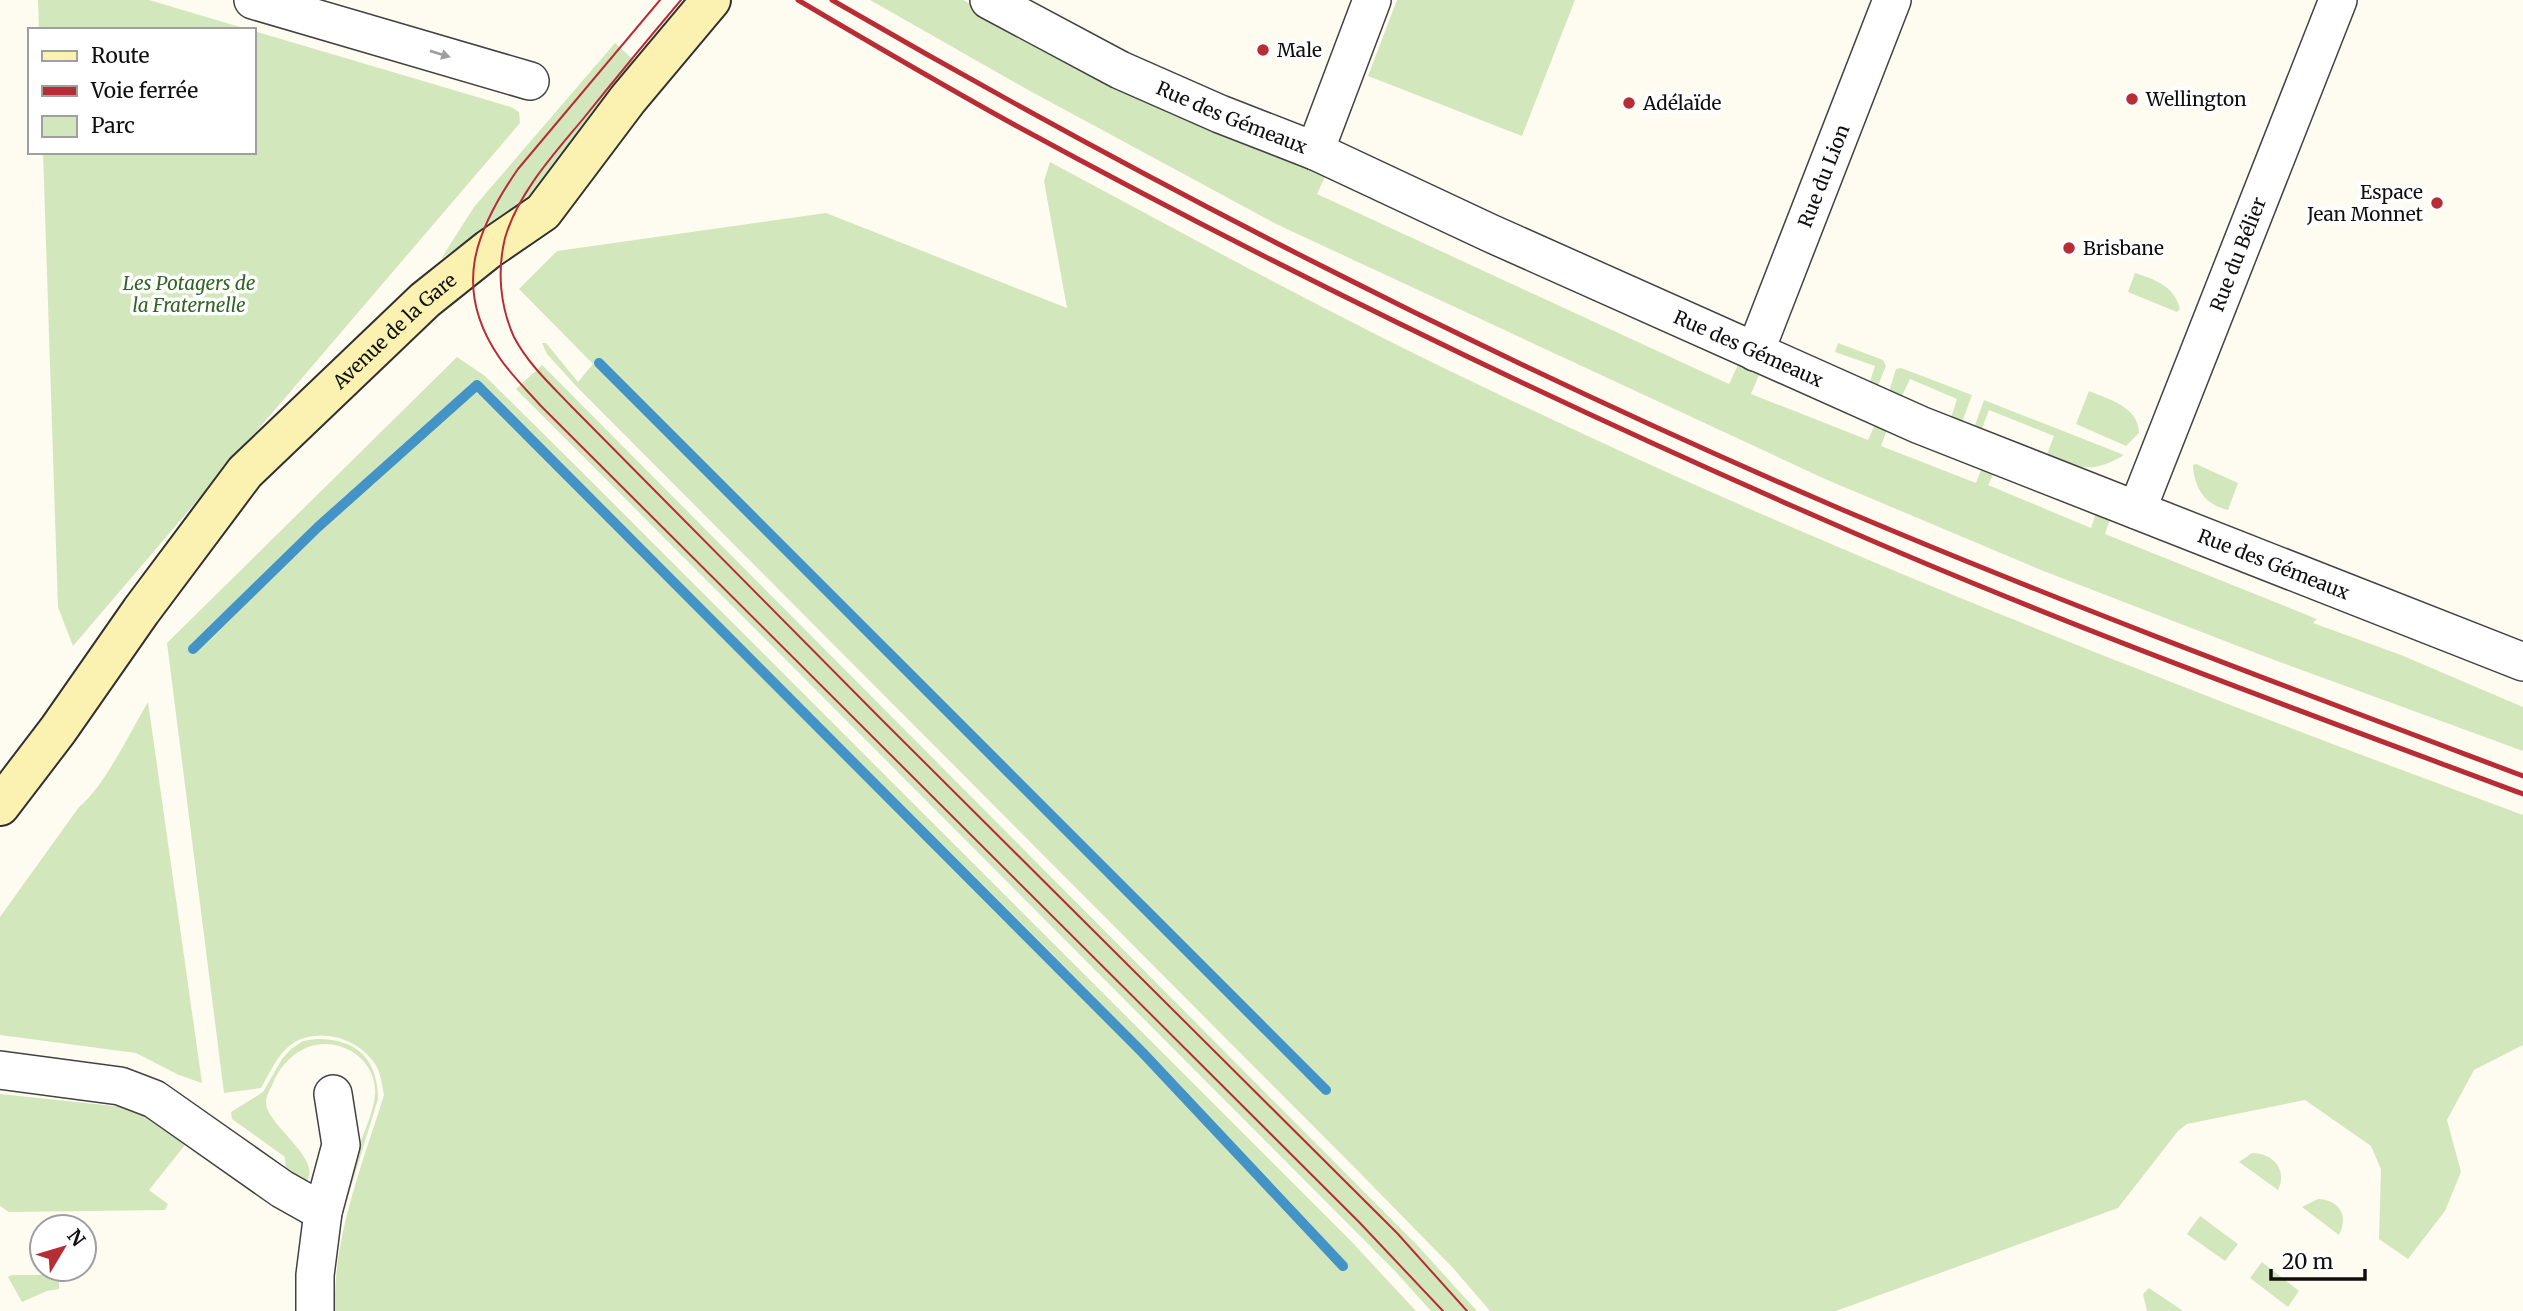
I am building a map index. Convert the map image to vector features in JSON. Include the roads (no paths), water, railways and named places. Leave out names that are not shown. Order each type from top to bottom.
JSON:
[{"type":"main road","name":"Avenue de la Gare","points":[[0,806],[245,472],[425,300],[489,249],[543,212],[628,99],[711,0]]},
{"type":"street","points":[[253,0],[530,81]]},
{"type":"street","name":"Rue des Gémeaux","points":[[989,0],[1120,69],[1220,114],[1315,151],[1503,239],[1920,425],[2523,662]]},
{"type":"street","points":[[1315,151],[1372,0]]},
{"type":"street","name":"Rue du Lion","points":[[1755,352],[1892,0]]},
{"type":"street","name":"Rue du Bélier","points":[[2137,510],[2338,0]]},
{"type":"street","points":[[0,1070],[108,1084],[154,1099],[282,1189],[323,1212]]},
{"type":"street","points":[[315,1311],[315,1275],[323,1212],[341,1145],[333,1094]]},
{"type":"waterway","points":[[599,363],[1326,1090]]},
{"type":"waterway","points":[[193,649],[318,527],[477,385],[1142,1052],[1343,1266]]},
{"type":"tram line","points":[[660,0],[518,169],[490,215],[475,260],[473,284],[476,307],[485,332],[499,357],[541,406],[1359,1222],[1443,1311]]},
{"type":"tram line","points":[[681,0],[549,160],[511,221],[501,263],[501,288],[514,337],[540,374],[571,406],[1397,1233],[1467,1311]]},
{"type":"railway","points":[[798,0],[905,63],[1113,178],[1416,332],[1622,429],[1829,522],[2000,594],[2174,663],[2523,794]]},
{"type":"railway","points":[[832,0],[1204,205],[1584,394],[1843,510],[2012,580],[2523,776]]},
{"type":"place","name":"Male","points":[[1263,50]]},
{"type":"place","name":"Wellington","points":[[2132,99]]},
{"type":"place","name":"Adélaïde","points":[[1629,103]]},
{"type":"place","name":"Espace Jean Monnet","points":[[2437,203]]},
{"type":"place","name":"Brisbane","points":[[2069,248]]},
{"type":"park label","name":"Les Potagers de la Fraternelle","points":[[189,294]]}]
